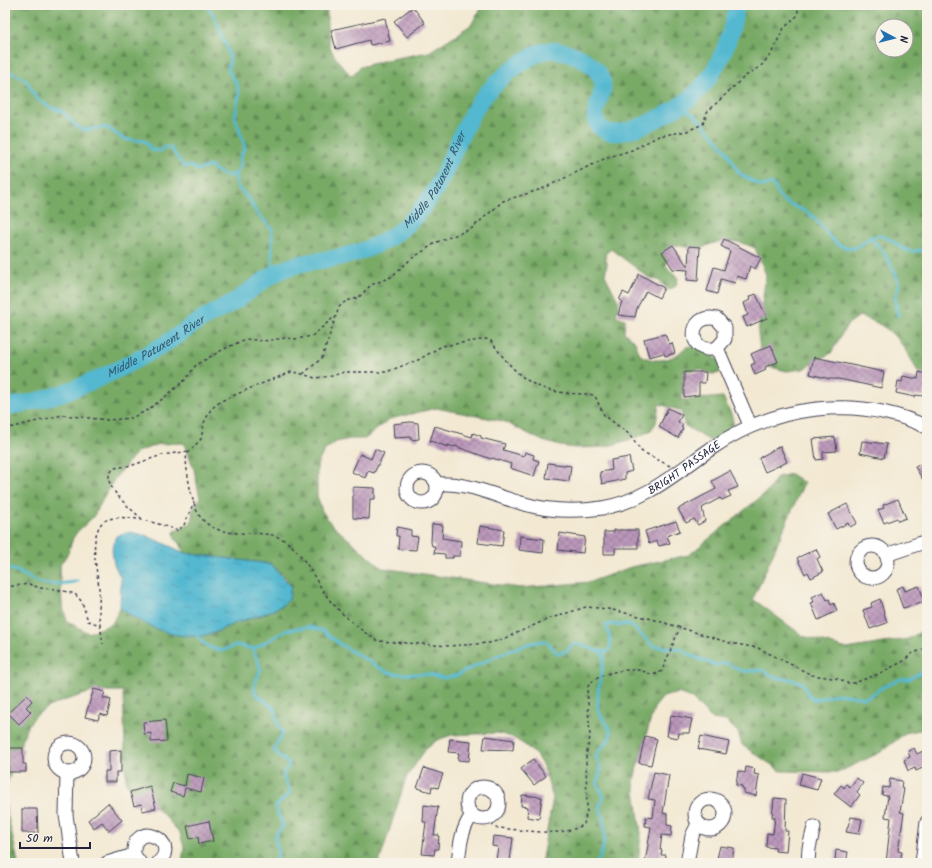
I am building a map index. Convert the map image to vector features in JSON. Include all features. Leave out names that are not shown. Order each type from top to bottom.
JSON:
[{"type":"street","points":[[717,348],[750,425]]},
{"type":"street","name":"BRIGHT PASSAGE","points":[[437,484],[463,484],[538,508],[587,510],[604,507],[635,498],[652,490],[733,434],[750,425],[771,417],[801,410],[845,408],[891,415],[927,427]]},
{"type":"street","points":[[886,555],[927,541]]},
{"type":"street","points":[[67,773],[67,821],[73,863]]},
{"type":"street","points":[[483,787],[489,788],[495,792],[499,803],[496,812],[489,818],[482,819],[472,815],[466,805],[468,796],[474,789],[483,787]]},
{"type":"street","points":[[458,863],[461,838],[465,825],[472,815]]},
{"type":"street","points":[[922,863],[927,822]]},
{"type":"street","points":[[687,863],[692,836],[698,824]]},
{"type":"street","points":[[808,863],[809,848],[814,826]]},
{"type":"street","points":[[107,863],[137,859],[136,842],[140,837],[152,835],[158,838],[164,847],[164,856],[158,863]]},
{"type":"path","points":[[303,374],[322,358],[339,307],[346,301],[358,298],[371,285],[391,277],[411,259],[437,242],[471,229],[503,201],[542,189],[606,158],[632,150],[659,136],[687,131],[703,124],[707,112],[744,76],[761,66],[772,54],[784,28],[797,16],[799,5]]},
{"type":"path","points":[[5,429],[62,415],[108,420],[131,418],[146,411],[165,397],[185,380],[196,365],[222,350],[246,339],[263,341],[312,336],[335,317]]},
{"type":"path","points":[[676,474],[665,462],[641,451],[629,434],[604,415],[594,396],[590,394],[547,391],[523,378],[513,370],[491,341],[486,339],[442,346],[418,360],[386,372],[344,372],[332,376],[315,378],[291,372],[221,402],[211,409],[206,415],[201,439],[187,454],[186,466],[194,502],[201,517],[216,528],[238,534],[274,535],[293,546],[301,555],[334,606],[369,636],[378,641],[449,646],[489,643],[501,640],[548,619],[586,607],[608,609],[680,627],[730,643],[758,648],[812,675],[840,680],[847,683],[854,683],[876,676],[904,661],[911,654],[927,648]]},
{"type":"path","points":[[142,519],[123,502],[109,480],[110,474],[114,468],[133,465],[162,455],[190,451]]},
{"type":"path","points":[[103,644],[100,625],[95,558],[97,534],[102,524],[108,519],[142,519],[178,531],[184,525],[194,502]]},
{"type":"path","points":[[5,587],[29,584],[40,588],[56,589],[75,594],[82,602],[88,622],[100,625]]},
{"type":"path","points":[[489,818],[493,826],[496,828],[562,832],[578,828],[584,824],[587,810],[586,756],[590,737],[587,688],[595,679],[624,670],[637,670],[653,675],[662,671],[672,643],[680,627]]},
{"type":"green space","points":[[5,5],[327,5],[329,44],[337,59],[352,76],[360,67],[386,60],[429,52],[471,25],[483,5],[927,5],[927,385],[922,380],[905,349],[898,340],[882,326],[859,316],[847,325],[831,353],[803,369],[787,371],[762,365],[758,333],[766,275],[755,248],[740,243],[727,241],[713,243],[699,250],[672,244],[666,266],[678,278],[676,286],[669,290],[658,280],[648,277],[611,249],[605,254],[607,264],[605,275],[619,303],[616,316],[625,319],[624,332],[635,342],[640,355],[649,359],[663,360],[673,357],[686,348],[692,346],[703,349],[713,355],[720,363],[722,367],[720,373],[712,374],[700,369],[683,371],[682,400],[723,397],[732,416],[734,428],[715,444],[684,425],[682,411],[659,404],[656,423],[650,431],[635,438],[605,447],[575,448],[560,446],[543,441],[503,421],[436,408],[390,419],[365,439],[350,439],[336,442],[324,451],[317,465],[317,496],[322,511],[331,524],[382,568],[520,588],[590,582],[631,567],[689,555],[768,491],[777,477],[791,474],[804,483],[753,599],[803,636],[847,649],[908,639],[927,628],[927,732],[919,730],[905,733],[881,752],[839,772],[781,771],[742,745],[738,732],[726,721],[712,719],[691,698],[678,693],[663,697],[654,708],[634,782],[641,834],[638,863],[541,863],[553,798],[544,768],[536,755],[525,745],[512,737],[497,733],[452,735],[437,740],[425,750],[406,778],[379,863],[182,863],[184,847],[180,833],[160,811],[135,794],[126,782],[123,691],[95,691],[48,707],[35,716],[26,729],[6,787],[5,802]],"holes":[[[184,443],[194,469],[200,498],[192,511],[193,518],[190,524],[183,526],[174,532],[175,539],[180,543],[184,553],[271,564],[287,579],[282,606],[212,633],[196,636],[133,617],[120,608],[112,624],[88,633],[67,621],[62,604],[60,565],[68,553],[73,538],[77,532],[93,517],[115,478],[137,452],[159,444]]]},
{"type":"green space","points":[[5,802],[18,863],[5,863]]},
{"type":"water","points":[[128,532],[145,535],[185,553],[271,564],[291,586],[289,600],[272,610],[238,622],[211,634],[186,636],[151,627],[120,608],[121,579],[114,564],[112,550],[116,536]]},
{"type":"building","points":[[413,7],[425,23],[407,37],[394,21]]},
{"type":"building","points":[[385,18],[390,41],[370,45],[369,40],[336,49],[331,30]]},
{"type":"building","points":[[724,239],[761,258],[755,269],[750,266],[746,279],[737,276],[735,283],[721,279],[717,294],[707,291],[714,267],[724,270],[730,251],[721,246]]},
{"type":"building","points":[[673,245],[688,267],[689,246],[700,247],[698,281],[687,280],[688,270],[673,269],[662,252]]},
{"type":"building","points":[[639,274],[664,288],[659,298],[646,291],[637,308],[635,317],[618,315],[622,301],[619,300],[623,292],[629,295]]},
{"type":"building","points":[[756,294],[767,318],[747,327],[743,317],[748,315],[744,303],[750,300],[749,297]]},
{"type":"building","points":[[665,334],[669,344],[672,343],[675,353],[665,356],[664,353],[649,357],[644,339]]},
{"type":"building","points":[[771,345],[778,362],[765,367],[766,370],[755,375],[751,365],[755,363],[751,354]]},
{"type":"building","points":[[814,357],[884,372],[881,388],[810,374]]},
{"type":"building","points":[[684,372],[706,372],[705,383],[699,383],[699,395],[684,397]]},
{"type":"building","points":[[919,372],[927,374],[924,396],[915,395],[915,397],[896,393],[898,381],[902,382],[903,376],[918,379]]},
{"type":"building","points":[[668,408],[682,415],[678,422],[683,425],[681,427],[683,428],[678,438],[659,427]]},
{"type":"building","points":[[410,422],[418,423],[419,439],[411,440],[411,437],[394,438],[393,424]]},
{"type":"building","points":[[435,426],[472,437],[473,433],[481,436],[481,438],[505,444],[503,450],[524,456],[525,452],[534,455],[533,459],[539,461],[534,476],[510,468],[511,464],[492,458],[491,459],[455,446],[448,445],[448,447],[430,441]]},
{"type":"building","points":[[835,437],[837,451],[823,452],[823,459],[816,460],[813,439]]},
{"type":"building","points":[[862,441],[887,444],[884,458],[860,453]]},
{"type":"building","points":[[780,446],[787,462],[765,472],[759,458]]},
{"type":"building","points":[[375,449],[384,453],[374,473],[368,471],[365,478],[352,472],[360,454],[371,459]]},
{"type":"building","points":[[629,457],[632,471],[625,473],[625,479],[602,484],[600,472],[612,470],[611,460]]},
{"type":"building","points":[[927,460],[927,486],[915,467]]},
{"type":"building","points":[[548,463],[571,466],[569,481],[546,478]]},
{"type":"building","points":[[730,471],[738,487],[728,491],[731,496],[722,500],[720,498],[702,508],[705,521],[698,525],[694,519],[686,523],[678,509],[716,489],[712,481]]},
{"type":"building","points":[[353,487],[375,488],[375,499],[370,499],[369,519],[353,518]]},
{"type":"building","points":[[898,499],[906,518],[898,521],[897,518],[884,523],[878,510],[884,508],[883,505]]},
{"type":"building","points":[[847,504],[857,523],[850,527],[848,523],[836,529],[828,514]]},
{"type":"building","points":[[676,521],[680,531],[667,536],[670,543],[659,546],[657,541],[649,544],[645,531]]},
{"type":"building","points":[[432,524],[443,525],[442,538],[461,541],[460,556],[445,558],[445,554],[434,553],[435,546],[432,546],[431,542]]},
{"type":"building","points":[[480,526],[504,530],[502,546],[478,543]]},
{"type":"building","points":[[397,527],[411,530],[411,536],[418,537],[416,550],[398,549],[399,536],[396,536]]},
{"type":"building","points":[[614,530],[638,530],[638,548],[615,548],[615,554],[604,554],[604,532],[614,532]]},
{"type":"building","points":[[560,533],[585,537],[583,553],[558,550]]},
{"type":"building","points":[[520,536],[544,539],[543,553],[519,550]]},
{"type":"building","points":[[816,549],[820,557],[817,559],[823,572],[811,578],[808,572],[805,574],[797,558]]},
{"type":"building","points":[[903,586],[905,591],[919,586],[925,602],[903,608],[896,589]]},
{"type":"building","points":[[823,592],[827,600],[829,599],[831,605],[834,603],[837,611],[818,620],[811,603],[814,602],[812,597]]},
{"type":"building","points":[[880,599],[887,623],[870,629],[863,610],[872,607],[871,603]]},
{"type":"building","points":[[94,689],[105,692],[103,698],[111,700],[107,716],[100,714],[98,720],[85,717]]},
{"type":"building","points":[[27,695],[32,701],[26,707],[31,712],[19,724],[8,713]]},
{"type":"building","points":[[671,715],[692,719],[689,733],[679,733],[678,738],[667,736]]},
{"type":"building","points":[[165,720],[167,741],[151,742],[151,733],[144,734],[143,722]]},
{"type":"building","points":[[485,736],[514,740],[513,750],[483,749]]},
{"type":"building","points":[[645,736],[657,739],[651,765],[639,763]]},
{"type":"building","points":[[701,736],[729,742],[726,754],[698,749]]},
{"type":"building","points":[[450,739],[471,741],[469,761],[458,760],[459,753],[448,752]]},
{"type":"building","points":[[9,748],[23,748],[23,764],[26,764],[26,772],[8,772]]},
{"type":"building","points":[[914,748],[917,754],[923,751],[927,760],[927,766],[916,771],[915,768],[908,771],[904,760],[910,757],[908,751]]},
{"type":"building","points":[[121,750],[121,772],[116,772],[116,782],[105,782],[105,771],[109,771],[109,751]]},
{"type":"building","points":[[533,759],[546,776],[534,785],[521,769]]},
{"type":"building","points":[[746,767],[755,769],[754,774],[759,775],[756,796],[744,793],[742,786],[736,785],[738,771],[745,773]]},
{"type":"building","points":[[424,768],[443,774],[438,788],[432,786],[431,792],[417,788]]},
{"type":"building","points":[[654,772],[669,775],[663,813],[667,814],[667,825],[672,826],[671,836],[662,835],[660,850],[662,850],[661,855],[666,855],[665,863],[645,863],[651,827],[645,826],[646,817],[653,818],[655,800],[648,799]]},
{"type":"building","points":[[802,773],[821,778],[817,790],[799,785]]},
{"type":"building","points":[[187,774],[204,778],[201,792],[185,788],[183,796],[170,792],[173,783],[185,786]]},
{"type":"building","points":[[857,778],[863,783],[857,792],[860,795],[851,807],[834,794],[841,785],[844,788],[846,784],[850,787]]},
{"type":"building","points":[[890,779],[902,781],[901,788],[904,789],[900,812],[904,813],[898,851],[902,852],[900,863],[886,863],[891,818],[885,817],[888,796],[882,795],[883,787],[889,788]]},
{"type":"building","points":[[150,786],[156,808],[143,811],[141,804],[134,806],[130,792]]},
{"type":"building","points":[[522,795],[542,797],[539,819],[527,817],[528,807],[521,806]]},
{"type":"building","points":[[774,798],[786,799],[785,831],[788,831],[786,852],[775,851],[776,848],[766,847],[767,833],[773,834],[775,817],[772,817]]},
{"type":"building","points":[[108,803],[122,820],[109,831],[102,822],[94,828],[88,820]]},
{"type":"building","points":[[424,805],[438,807],[434,835],[439,835],[438,849],[435,849],[434,855],[422,854],[426,822],[423,822]]},
{"type":"building","points":[[22,809],[37,809],[38,833],[22,833]]},
{"type":"building","points":[[851,817],[862,819],[859,834],[846,832]]},
{"type":"building","points":[[209,821],[213,841],[199,844],[198,837],[190,839],[187,826]]},
{"type":"building","points":[[493,836],[513,838],[510,861],[496,860],[498,847],[492,846]]},
{"type":"building","points":[[720,846],[734,848],[732,863],[716,863]]},
{"type":"building","points":[[836,850],[848,852],[846,863],[837,863],[838,860],[835,860]]},
{"type":"waterway","points":[[206,5],[213,14],[226,45],[230,59],[228,70],[237,85],[239,95],[235,117],[245,147],[240,158],[241,164],[236,174],[236,182],[239,189],[250,200],[256,212],[272,229],[272,276]]},
{"type":"waterway","name":"Middle Patuxent River","points":[[5,407],[46,398],[87,384],[107,375],[163,345],[201,320],[232,303],[269,277],[282,270],[300,264],[356,253],[368,249],[389,238],[409,223],[437,187],[463,131],[484,96],[514,68],[530,57],[547,51],[557,51],[568,53],[588,62],[601,77],[603,86],[595,113],[595,119],[597,124],[606,131],[616,133],[628,131],[644,125],[675,109],[698,91],[716,66],[724,51],[731,31],[737,5]]},
{"type":"waterway","points":[[5,69],[26,80],[37,99],[52,108],[62,111],[77,127],[84,130],[106,127],[124,139],[145,141],[152,150],[161,151],[164,147],[171,148],[184,167],[190,166],[198,170],[210,166],[219,173],[225,175],[236,174]]},
{"type":"waterway","points":[[680,107],[695,115],[726,150],[739,173],[761,186],[771,184],[775,187],[777,193],[785,202],[807,212],[839,245],[855,248],[870,238],[880,236],[891,240],[905,250],[918,251],[927,248]]},
{"type":"waterway","points":[[870,237],[883,251],[895,272],[899,284],[895,299],[898,316]]},
{"type":"waterway","points":[[5,568],[16,571],[37,582],[48,584],[78,581]]},
{"type":"waterway","points":[[196,634],[202,642],[211,648],[222,651],[236,645],[253,649],[287,630],[309,627],[323,631],[341,645],[387,672],[397,674],[427,674],[443,678],[455,676],[500,654],[536,642],[546,641],[558,654],[567,651],[573,644],[583,645],[604,652],[609,651],[611,641],[606,626],[608,624],[626,624],[632,626],[653,646],[681,649],[692,656],[715,665],[726,663],[742,671],[762,670],[777,678],[789,679],[803,683],[808,694],[814,700],[837,694],[866,698],[885,686],[901,679],[909,679],[927,669]]},
{"type":"waterway","points":[[253,649],[261,669],[254,685],[255,693],[275,709],[279,728],[283,732],[274,750],[289,764],[283,776],[290,793],[276,806],[283,827],[275,837],[278,849],[276,863]]},
{"type":"waterway","points":[[597,863],[603,849],[605,827],[599,806],[604,797],[597,783],[601,769],[596,757],[610,737],[610,729],[599,713],[598,709],[598,689],[604,657],[602,653]]}]
